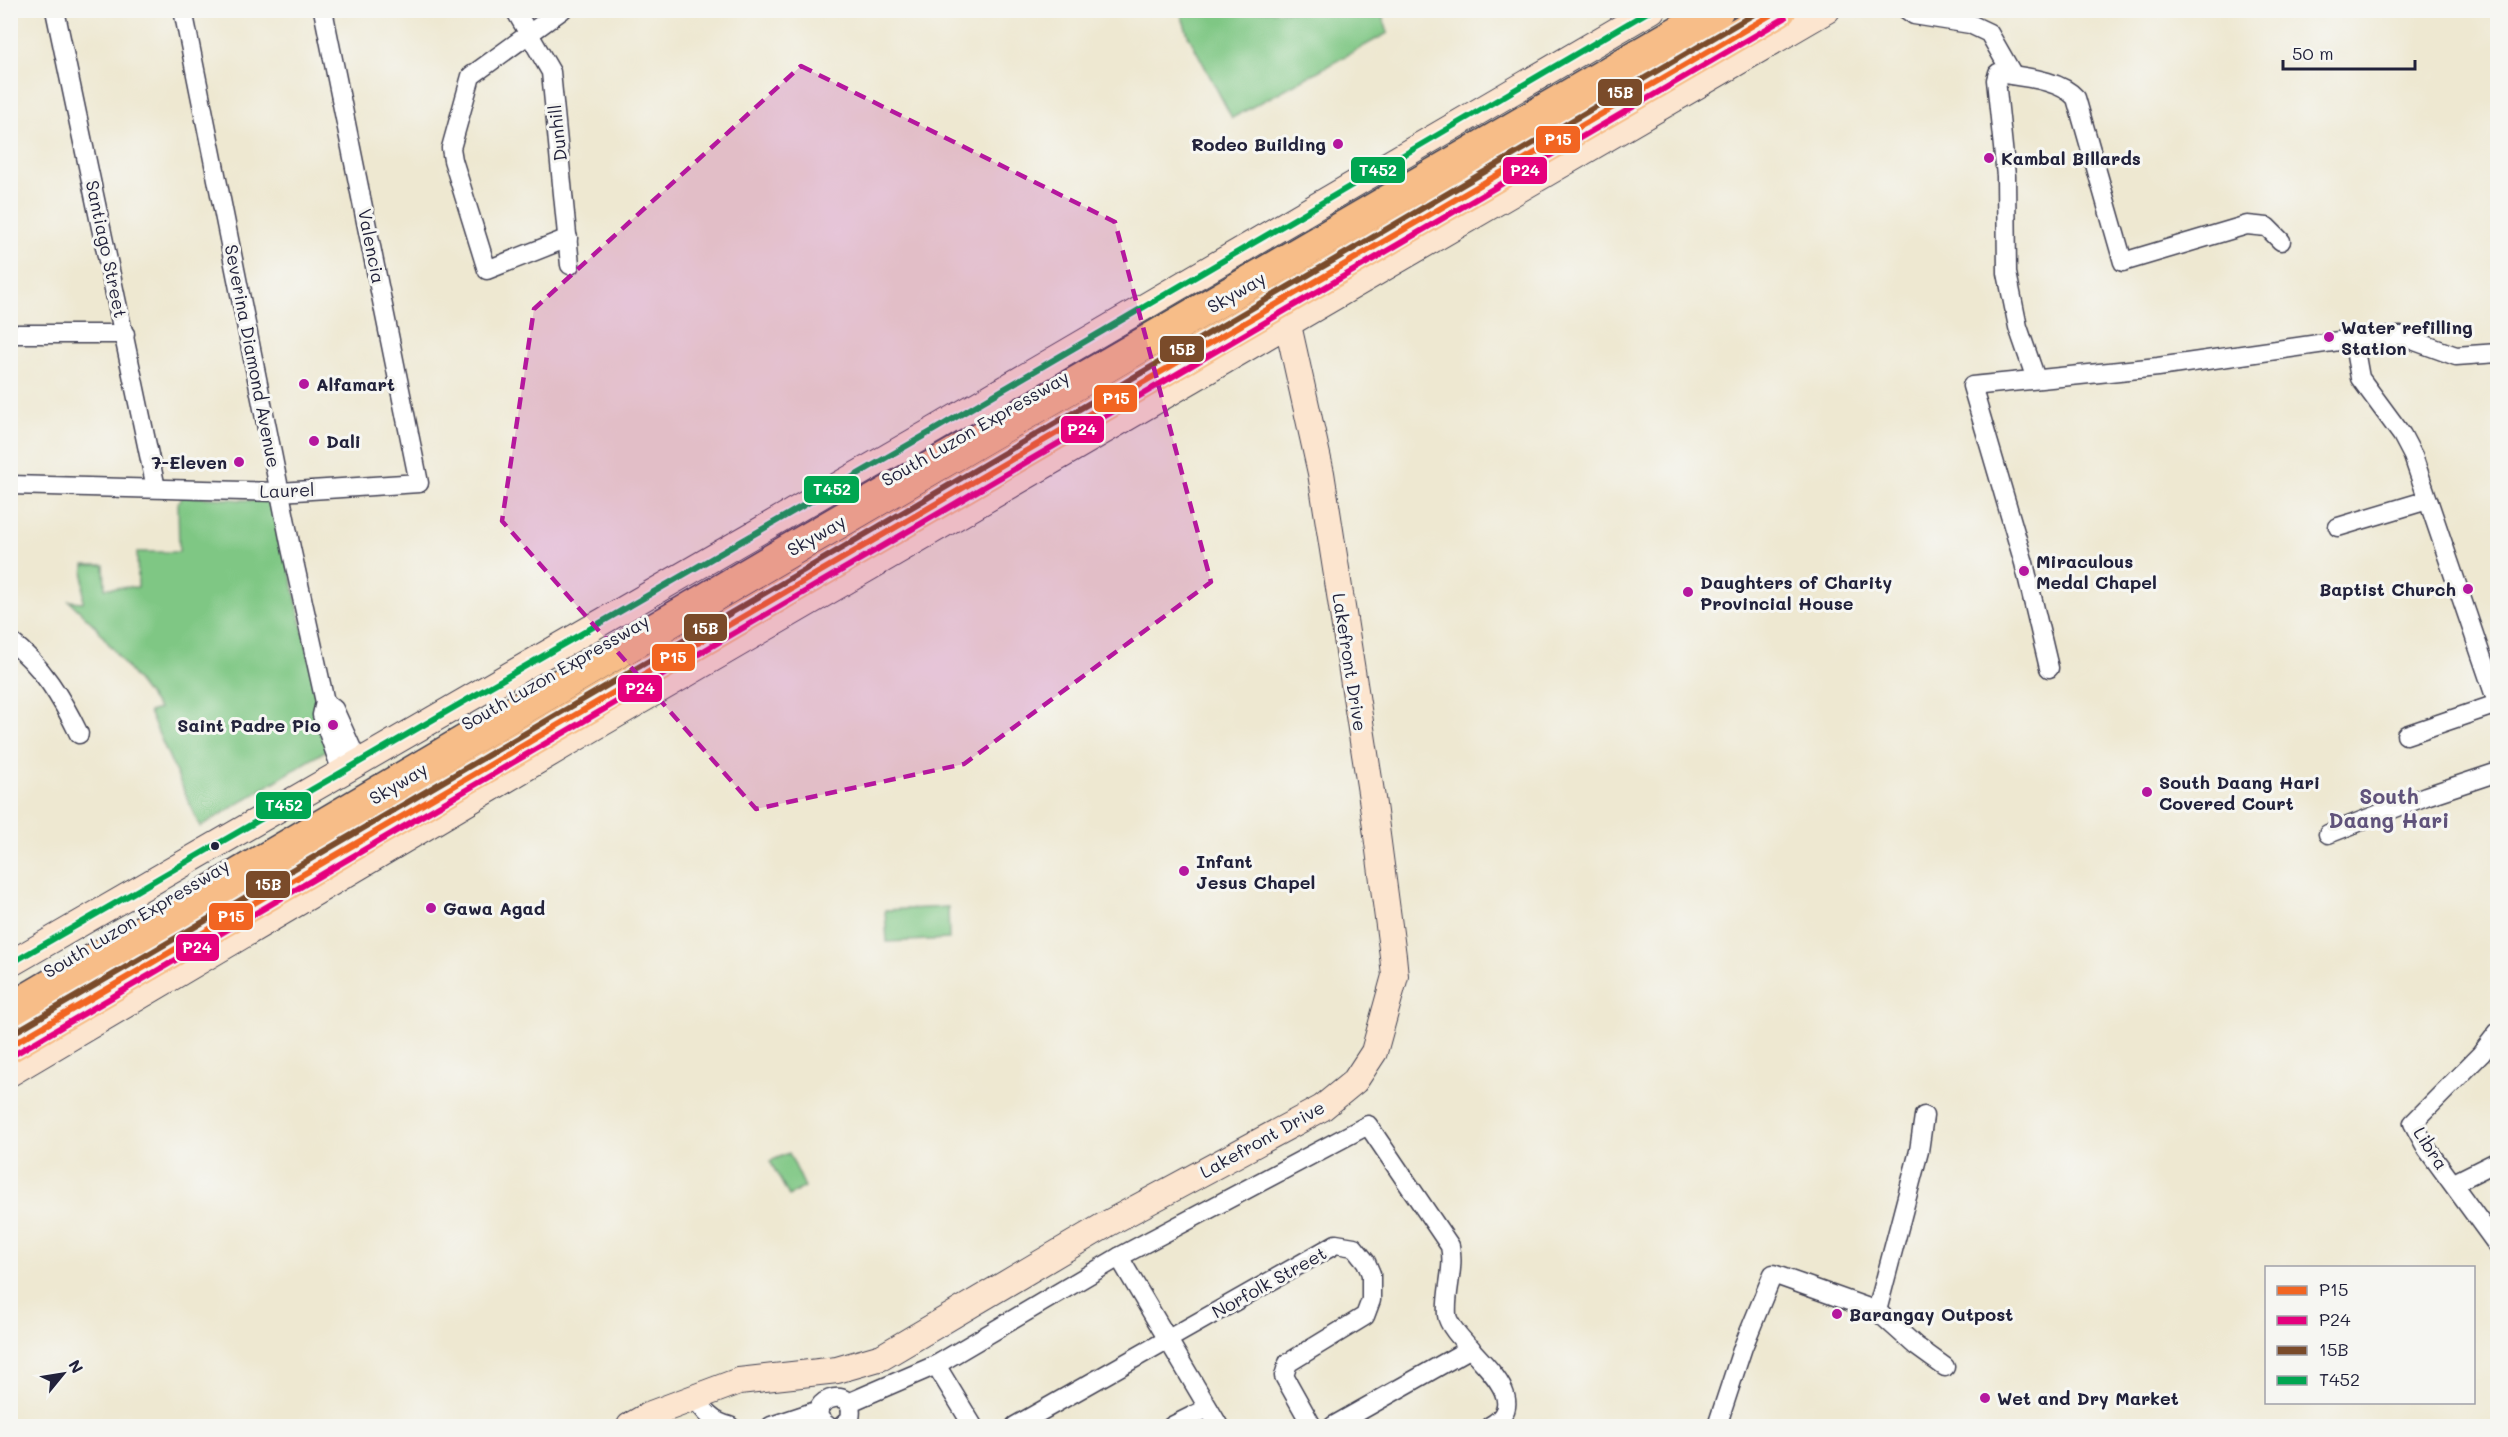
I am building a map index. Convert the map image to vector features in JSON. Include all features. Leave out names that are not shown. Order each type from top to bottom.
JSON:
[{"type":"highway","name":"South Luzon Expressway","points":[[10,993],[724,573],[1693,10]]},
{"type":"highway","name":"Skyway","points":[[10,1010],[787,552],[1717,10]]},
{"type":"highway","name":"Skyway","points":[[10,1034],[1757,10]]},
{"type":"highway","points":[[10,1046],[1780,10]]},
{"type":"main road","points":[[10,964],[934,430],[1652,10]]},
{"type":"main road","points":[[10,1073],[571,741],[1827,10]]},
{"type":"main road","name":"Lakefront Drive","points":[[630,1426],[651,1414],[739,1381],[837,1370],[882,1357],[1107,1224],[1322,1107],[1355,1080],[1374,1052],[1395,976],[1393,956],[1373,805],[1321,473],[1288,325]]},
{"type":"street","name":"Santiago Street","points":[[56,10],[156,488]]},
{"type":"street","name":"Severina Diamond Avenue","points":[[183,10],[280,492],[325,702],[334,709],[350,767]]},
{"type":"street","name":"Valencia","points":[[323,10],[419,483]]},
{"type":"street","name":"Dunhill","points":[[515,10],[550,72],[570,265]]},
{"type":"street","points":[[562,10],[471,76],[451,148],[487,270],[568,238]]},
{"type":"street","points":[[1907,10],[1914,15],[1970,24],[1989,33],[2013,75]]},
{"type":"street","points":[[2036,379],[2018,327],[2007,273],[2006,176],[1996,75],[1998,73],[2055,86],[2076,98],[2123,262],[2247,225],[2267,227],[2281,240]]},
{"type":"street","points":[[10,334],[125,334]]},
{"type":"street","points":[[2049,668],[2024,563],[1972,386],[2158,367],[2353,339],[2402,336],[2456,356],[2498,352]]},
{"type":"street","points":[[2353,339],[2360,378],[2402,435],[2413,456],[2497,705],[2406,735]]},
{"type":"street","name":"Laurel","points":[[10,485],[280,492],[419,483]]},
{"type":"street","points":[[2338,527],[2428,500]]},
{"type":"street","points":[[10,641],[23,650],[49,681],[63,701],[79,734]]},
{"type":"street","points":[[2328,834],[2426,796],[2498,772]]},
{"type":"street","name":"Libra","points":[[2498,1032],[2481,1054],[2413,1123],[2427,1149],[2498,1246]]},
{"type":"street","points":[[1877,1311],[1919,1151],[1924,1116]]},
{"type":"street","points":[[848,1403],[936,1365],[1119,1257],[1368,1125],[1450,1246],[1453,1259],[1447,1315],[1450,1326],[1485,1361],[1505,1396],[1506,1411],[1497,1422],[1490,1426]]},
{"type":"street","points":[[2454,1183],[2498,1161]]},
{"type":"street","name":"Norfolk Street","points":[[1168,1340],[1336,1244],[1354,1247],[1366,1262],[1371,1274],[1371,1300],[1365,1316],[1287,1363],[1284,1368],[1284,1376],[1312,1426]]},
{"type":"street","points":[[1119,1257],[1219,1426]]},
{"type":"street","points":[[1717,1426],[1743,1347],[1773,1274],[1877,1311],[1916,1346],[1945,1367]]},
{"type":"street","points":[[1015,1426],[1168,1340]]},
{"type":"street","points":[[1334,1426],[1471,1347]]},
{"type":"street","points":[[936,1365],[973,1426]]},
{"type":"street","points":[[694,1397],[705,1412],[720,1424],[730,1426]]},
{"type":"street","points":[[771,1426],[819,1410],[829,1398],[839,1398],[848,1403],[851,1415],[840,1426],[821,1421],[819,1410]]},
{"type":"street","points":[[1172,1426],[1208,1408]]},
{"type":"highlighted area","points":[[801,66],[1115,222],[1211,582],[964,764],[756,809],[502,521],[534,309]]},
{"type":"green space","points":[[1180,11],[1381,11],[1388,33],[1232,118],[1188,35]]},
{"type":"green space","points":[[183,496],[274,502],[330,748],[200,827],[149,712],[159,709],[95,626],[69,601],[83,602],[84,565],[104,565],[105,588],[138,587],[137,552],[179,552],[178,502]]},
{"type":"green space","points":[[948,907],[949,939],[887,942],[885,910]]},
{"type":"green space","points":[[789,1153],[805,1187],[789,1196],[770,1161]]},
{"type":"transit line","name":"T452","points":[[10,964],[934,430],[1651,10]]},
{"type":"transit line","name":"15B","points":[[10,1035],[1761,10]]},
{"type":"transit line","name":"P15","points":[[10,1046],[1779,10]]},
{"type":"transit line","name":"P24","points":[[15,1054],[1785,18]]},
{"type":"place","name":"Rodeo Building","points":[[1338,144]]},
{"type":"place","name":"Kambal Billards","points":[[1989,158]]},
{"type":"place","name":"Water refilling Station","points":[[2329,337]]},
{"type":"place","name":"Alfamart","points":[[304,384]]},
{"type":"place","name":"Dali","points":[[314,441]]},
{"type":"place","name":"7-Eleven","points":[[239,462]]},
{"type":"place","name":"Miraculous Medal Chapel","points":[[2024,571]]},
{"type":"place","name":"Baptist Church","points":[[2468,589]]},
{"type":"place","name":"Daughters of Charity Provincial House","points":[[1688,592]]},
{"type":"place","name":"Saint Padre Pio","points":[[333,725]]},
{"type":"place","name":"South Daang Hari Covered Court","points":[[2147,792]]},
{"type":"place","name":"Infant Jesus Chapel","points":[[1184,871]]},
{"type":"place","name":"Gawa Agad","points":[[431,908]]},
{"type":"place","name":"Barangay Outpost","points":[[1837,1314]]},
{"type":"place","name":"Wet and Dry Market","points":[[1985,1398]]},
{"type":"district","name":"South Daang Hari","points":[[2389,807]]}]
